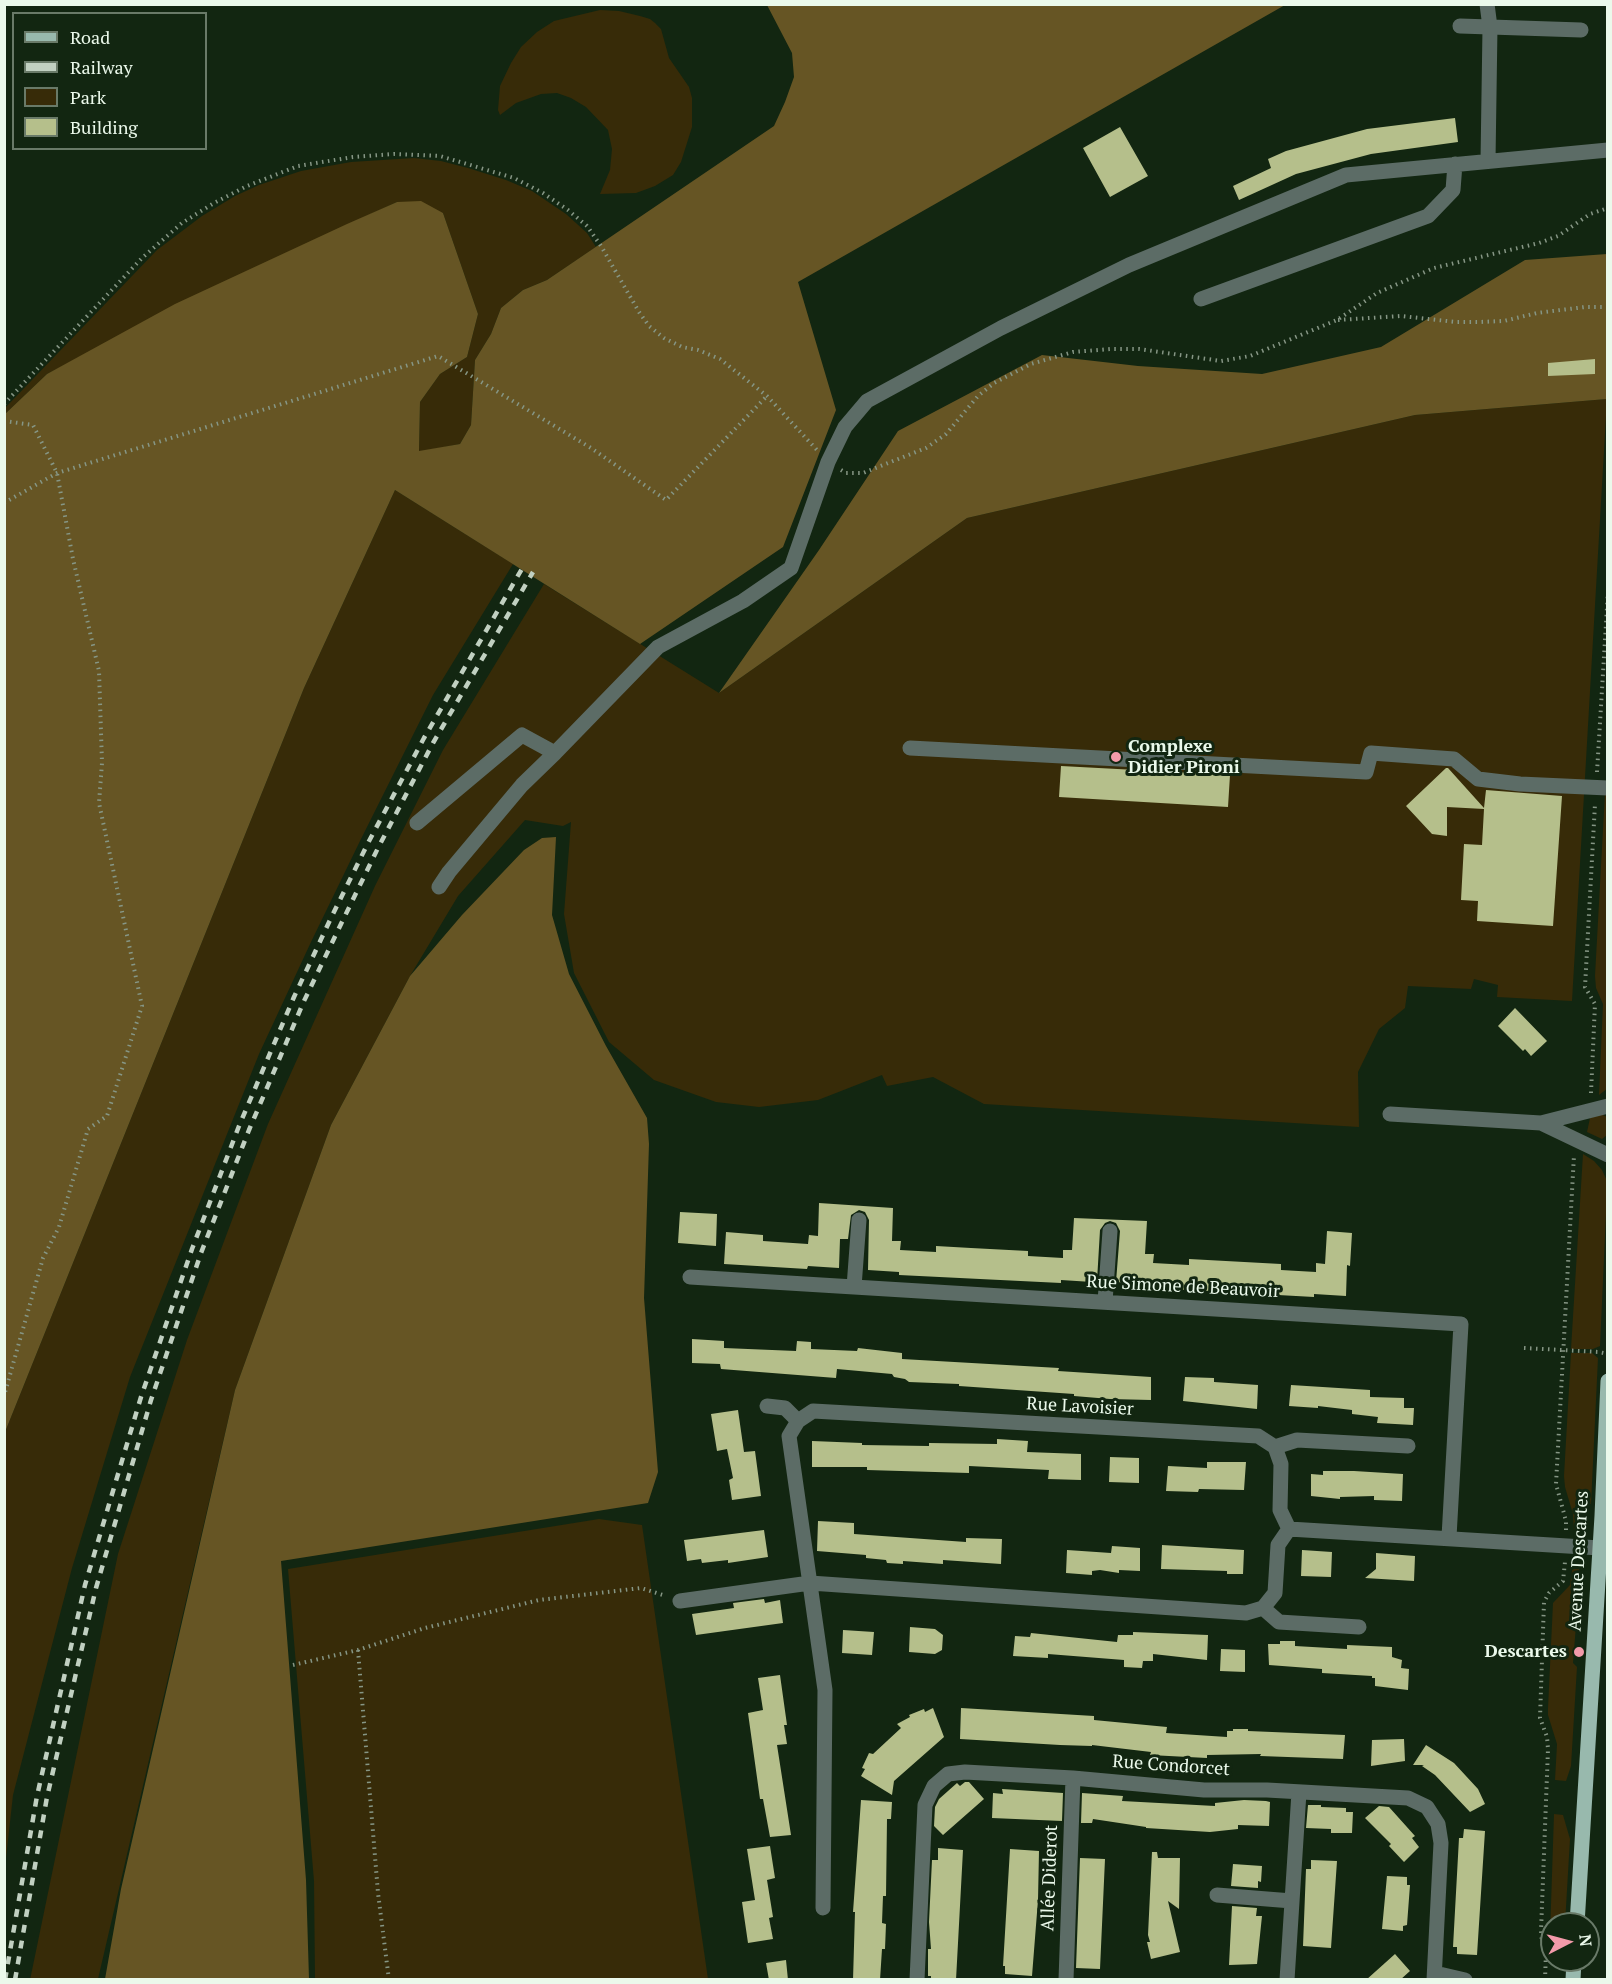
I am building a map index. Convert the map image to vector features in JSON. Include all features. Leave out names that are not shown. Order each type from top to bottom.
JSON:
[{"type":"main road","name":"Avenue Descartes","points":[[1577,1912],[1600,1548],[1608,1381]]},
{"type":"street","points":[[1487,4],[1490,27],[1488,161]]},
{"type":"street","points":[[1460,26],[1581,30]]},
{"type":"street","points":[[439,888],[449,872],[522,785],[658,646],[743,601],[791,568],[828,462],[845,427],[867,401],[1001,328],[1129,266],[1346,175],[1608,150]]},
{"type":"street","points":[[1201,299],[1428,216],[1453,190],[1455,164]]},
{"type":"street","points":[[417,823],[522,735],[555,753]]},
{"type":"street","points":[[910,748],[1366,772],[1371,753],[1454,759],[1478,778],[1520,784],[1602,788]]},
{"type":"street","points":[[1390,1113],[1541,1123],[1608,1106]]},
{"type":"street","points":[[1541,1123],[1608,1155]]},
{"type":"street","points":[[854,1287],[859,1220]]},
{"type":"street","points":[[1105,1302],[1110,1231]]},
{"type":"street","name":"Rue Simone de Beauvoir","points":[[690,1277],[1461,1324],[1449,1537]]},
{"type":"street","points":[[767,1406],[785,1408],[798,1421],[789,1436],[825,1690],[823,1908]]},
{"type":"street","name":"Rue Lavoisier","points":[[798,1421],[813,1411],[1258,1436],[1275,1447]]},
{"type":"street","points":[[1289,1528],[1280,1510],[1281,1464],[1275,1447],[1297,1440],[1408,1446]]},
{"type":"street","points":[[1289,1528],[1600,1548]]},
{"type":"street","points":[[680,1601],[810,1583],[1246,1613],[1263,1608],[1275,1593],[1278,1545],[1289,1528]]},
{"type":"street","points":[[1263,1608],[1279,1622],[1359,1627]]},
{"type":"street","name":"Rue Condorcet","points":[[917,1980],[925,1805],[934,1786],[948,1774],[965,1772],[1073,1778],[1204,1790],[1267,1790],[1408,1798],[1427,1807],[1438,1824],[1441,1843],[1434,1976]]},
{"type":"street","name":"Allée Diderot","points":[[1066,1980],[1073,1778]]},
{"type":"street","points":[[1287,1980],[1299,1792]]},
{"type":"street","points":[[1217,1895],[1292,1901]]},
{"type":"street","points":[[1434,1976],[1465,1980]]},
{"type":"path","points":[[4,404],[142,258],[182,223],[247,186],[298,166],[354,157],[394,154],[440,156],[514,178],[543,193],[587,226],[649,326],[664,338],[682,347],[720,358],[767,396],[828,462],[846,472],[863,473],[926,448],[946,434],[978,396],[994,383],[1031,364],[1073,352],[1111,348],[1139,349],[1221,361],[1250,356],[1337,320],[1377,293],[1434,268],[1539,243],[1558,236],[1590,214],[1608,208]]},
{"type":"path","points":[[1337,320],[1401,316],[1456,322],[1504,321],[1537,313],[1585,307],[1608,307]]},
{"type":"path","points":[[4,503],[57,474],[438,356],[591,448],[666,500],[767,396]]},
{"type":"path","points":[[4,421],[33,425],[57,474],[73,559],[99,671],[102,763],[99,803],[142,1006],[107,1116],[88,1129],[59,1227],[43,1258],[4,1396]]},
{"type":"path","points":[[1584,1112],[1591,1094],[1595,1004],[1586,987],[1602,788],[1608,591]]},
{"type":"path","points":[[1545,1980],[1546,1953],[1541,1931],[1548,1749],[1547,1737],[1540,1718],[1544,1602],[1549,1593],[1563,1581],[1566,1546],[1566,1521],[1556,1484],[1576,1140]]},
{"type":"path","points":[[1524,1348],[1608,1354]]},
{"type":"path","points":[[293,1665],[358,1650],[425,1628],[540,1600],[641,1588],[680,1601]]},
{"type":"path","points":[[358,1650],[378,1893],[389,1980]]},
{"type":"green space","points":[[600,10],[619,11],[650,19],[655,23],[661,29],[669,58],[689,87],[692,98],[692,127],[681,162],[673,175],[655,186],[636,193],[600,194],[610,170],[612,149],[608,130],[586,107],[557,93],[541,94],[516,103],[500,115],[498,110],[500,86],[521,47],[537,32],[554,21]]},
{"type":"green space","points":[[414,158],[441,161],[468,168],[532,191],[566,214],[587,233],[596,247],[547,280],[523,290],[501,308],[491,334],[475,360],[471,425],[460,444],[419,452],[420,402],[440,374],[467,357],[478,314],[443,213],[397,202],[265,263],[47,374],[5,414],[5,408],[157,250],[202,216],[235,196],[259,185],[301,171],[351,162]]},
{"type":"green space","name":"Complexe Didier Pironi","points":[[1607,399],[1572,1001],[1497,997],[1498,985],[1474,979],[1471,989],[1408,986],[1405,1008],[1379,1029],[1358,1072],[1359,1127],[984,1104],[933,1077],[887,1086],[882,1075],[818,1100],[759,1107],[716,1102],[654,1080],[609,1042],[574,973],[564,914],[571,822],[563,826],[525,820],[458,896],[410,976],[331,1125],[235,1390],[98,1979],[30,1980],[118,1554],[187,1340],[268,1124],[375,886],[443,750],[544,584],[719,693],[967,518],[1415,415]]},
{"type":"green space","points":[[395,490],[513,564],[433,695],[311,942],[259,1054],[130,1377],[72,1568],[13,1795],[5,1867],[5,1432],[304,688]]},
{"type":"green space","points":[[1605,793],[1608,794],[1608,1088],[1599,1095],[1603,1004],[1596,988],[1595,976]]},
{"type":"green space","points":[[1601,1114],[1607,1117],[1607,1135],[1602,1139],[1587,1132],[1590,1118]]},
{"type":"green space","points":[[1583,1154],[1602,1170],[1607,1181],[1600,1346],[1593,1349],[1571,1349]]},
{"type":"green space","points":[[1571,1353],[1592,1353],[1598,1358],[1591,1504],[1588,1504],[1583,1524],[1574,1531],[1573,1514],[1564,1476]]},
{"type":"green space","points":[[599,1519],[642,1525],[708,1979],[315,1979],[314,1881],[288,1569]]},
{"type":"green space","points":[[1573,1564],[1579,1569],[1583,1584],[1573,1663],[1577,1667],[1571,1766],[1566,1781],[1555,1780],[1557,1744],[1548,1708],[1553,1603],[1570,1585]]},
{"type":"green space","points":[[1554,1814],[1563,1815],[1570,1839],[1566,1912],[1551,1912]]},
{"type":"shaded area","points":[[767,5],[1285,5],[798,282],[836,410],[783,547],[640,644],[395,490],[304,688],[5,1432],[5,414],[47,374],[175,304],[397,202],[421,201],[443,213],[478,314],[467,357],[440,374],[420,402],[419,451],[460,444],[471,425],[475,360],[491,334],[501,308],[523,290],[547,280],[774,126],[794,77],[792,53]]},
{"type":"shaded area","points":[[1607,254],[1607,399],[1415,415],[967,518],[719,693],[819,550],[898,431],[1042,355],[1138,366],[1262,374],[1381,347],[1525,260]]},
{"type":"shaded area","points":[[556,837],[552,915],[569,974],[647,1118],[649,1144],[644,1298],[658,1472],[648,1503],[281,1561],[306,1880],[309,1979],[105,1979],[121,1889],[235,1390],[331,1125],[410,976],[462,915],[524,850],[542,838]]},
{"type":"building","points":[[1455,118],[1458,142],[1371,154],[1296,174],[1239,200],[1233,186],[1271,168],[1268,159],[1286,151],[1367,129]]},
{"type":"building","points":[[1120,127],[1148,176],[1110,197],[1083,148]]},
{"type":"building","points":[[1595,359],[1595,374],[1548,376],[1548,363]]},
{"type":"building","points":[[1061,766],[1230,775],[1228,807],[1059,797]]},
{"type":"building","points":[[1446,768],[1484,808],[1486,790],[1562,796],[1553,926],[1477,921],[1478,901],[1461,900],[1464,844],[1482,845],[1484,809],[1447,807],[1447,836],[1432,834],[1406,806]]},
{"type":"building","points":[[1515,1008],[1547,1041],[1531,1056],[1498,1026]]},
{"type":"building","points":[[819,1203],[893,1208],[892,1241],[901,1241],[900,1250],[936,1252],[936,1246],[1028,1251],[1028,1256],[1063,1258],[1063,1250],[1072,1250],[1074,1218],[1147,1221],[1145,1254],[1154,1254],[1153,1263],[1189,1265],[1189,1259],[1281,1264],[1281,1270],[1316,1272],[1316,1263],[1325,1264],[1327,1231],[1352,1233],[1350,1266],[1347,1265],[1346,1296],[1314,1294],[1314,1297],[1152,1288],[1153,1285],[1116,1282],[1120,1231],[1116,1223],[1110,1221],[1105,1223],[1100,1230],[1097,1281],[1092,1282],[1061,1280],[1061,1283],[899,1275],[899,1272],[868,1270],[869,1220],[865,1212],[859,1210],[851,1215],[848,1239],[840,1239],[839,1268],[808,1266],[807,1269],[724,1264],[726,1232],[763,1235],[763,1241],[808,1244],[809,1235],[818,1236]]},
{"type":"building","points":[[680,1212],[717,1214],[716,1246],[678,1243]]},
{"type":"building","points":[[692,1339],[724,1341],[724,1348],[796,1351],[797,1341],[811,1342],[811,1349],[857,1351],[858,1348],[902,1353],[902,1359],[1059,1368],[1058,1371],[1151,1377],[1151,1400],[1110,1399],[1074,1396],[1074,1394],[959,1386],[959,1384],[909,1382],[894,1377],[892,1374],[837,1369],[836,1378],[721,1369],[720,1364],[692,1363]]},
{"type":"building","points":[[1185,1377],[1214,1378],[1214,1382],[1258,1385],[1257,1409],[1183,1401]]},
{"type":"building","points":[[1291,1385],[1370,1390],[1370,1397],[1404,1398],[1404,1408],[1414,1408],[1413,1425],[1377,1423],[1378,1417],[1352,1414],[1352,1410],[1318,1406],[1318,1408],[1289,1406]]},
{"type":"building","points":[[738,1410],[744,1452],[755,1451],[761,1496],[732,1500],[729,1480],[733,1478],[727,1449],[717,1451],[711,1414]]},
{"type":"building","points":[[997,1439],[1028,1441],[1027,1452],[1081,1454],[1081,1480],[1048,1479],[1049,1470],[969,1466],[969,1473],[867,1470],[867,1467],[812,1467],[812,1441],[862,1443],[862,1445],[929,1446],[929,1443],[997,1444]]},
{"type":"building","points":[[1110,1457],[1139,1458],[1139,1483],[1109,1482]]},
{"type":"building","points":[[1207,1462],[1246,1462],[1244,1490],[1166,1491],[1168,1466],[1207,1468]]},
{"type":"building","points":[[1323,1471],[1403,1474],[1402,1501],[1374,1500],[1374,1496],[1340,1497],[1340,1499],[1311,1496],[1311,1474],[1323,1475]]},
{"type":"building","points":[[818,1521],[854,1523],[854,1534],[966,1542],[966,1538],[1002,1539],[1001,1564],[943,1560],[943,1564],[903,1561],[903,1564],[887,1563],[886,1560],[866,1558],[866,1555],[817,1551]]},
{"type":"building","points":[[764,1530],[768,1557],[728,1563],[728,1560],[702,1563],[701,1559],[687,1561],[684,1540]]},
{"type":"building","points":[[1162,1545],[1244,1550],[1243,1574],[1227,1574],[1227,1571],[1161,1569]]},
{"type":"building","points":[[1112,1546],[1140,1548],[1140,1571],[1119,1570],[1119,1573],[1100,1570],[1092,1571],[1092,1575],[1066,1573],[1067,1550],[1111,1553]]},
{"type":"building","points":[[1302,1550],[1332,1552],[1331,1577],[1301,1576]]},
{"type":"building","points":[[1376,1553],[1415,1556],[1414,1581],[1365,1578],[1376,1569]]},
{"type":"building","points":[[764,1599],[765,1603],[780,1600],[783,1623],[696,1635],[692,1614],[734,1608],[733,1603]]},
{"type":"building","points":[[910,1627],[935,1629],[943,1635],[942,1650],[935,1654],[909,1652]]},
{"type":"building","points":[[843,1630],[874,1632],[872,1655],[842,1653]]},
{"type":"building","points":[[1133,1632],[1208,1635],[1207,1660],[1153,1654],[1153,1661],[1143,1661],[1142,1668],[1124,1667],[1124,1660],[1048,1654],[1048,1658],[1013,1656],[1015,1636],[1030,1637],[1031,1633],[1117,1642],[1118,1635],[1133,1635]]},
{"type":"building","points":[[1280,1641],[1295,1641],[1295,1646],[1347,1649],[1347,1645],[1392,1647],[1392,1657],[1402,1660],[1401,1668],[1409,1669],[1408,1690],[1375,1686],[1375,1678],[1372,1676],[1322,1673],[1322,1669],[1269,1665],[1268,1644],[1280,1644]]},
{"type":"building","points":[[1221,1649],[1245,1650],[1245,1672],[1220,1671]]},
{"type":"building","points":[[780,1675],[787,1725],[784,1725],[787,1744],[777,1745],[791,1835],[770,1837],[763,1799],[760,1799],[748,1713],[763,1710],[758,1678]]},
{"type":"building","points":[[933,1708],[944,1737],[894,1781],[892,1795],[861,1776],[869,1753],[873,1754],[901,1728],[897,1724],[910,1717],[909,1715]]},
{"type":"building","points":[[961,1708],[1094,1716],[1094,1720],[1167,1727],[1166,1733],[1227,1737],[1227,1731],[1248,1729],[1248,1731],[1345,1735],[1343,1759],[1260,1756],[1261,1754],[1207,1755],[1207,1758],[1150,1755],[1151,1752],[1092,1745],[960,1739]]},
{"type":"building","points":[[1404,1739],[1405,1761],[1371,1766],[1372,1740]]},
{"type":"building","points":[[1426,1745],[1454,1763],[1478,1789],[1485,1804],[1470,1812],[1435,1775],[1422,1766],[1424,1765],[1413,1765]]},
{"type":"building","points":[[969,1782],[984,1799],[943,1835],[934,1826],[935,1807],[939,1799],[957,1783],[960,1786]]},
{"type":"building","points":[[1002,1789],[1063,1793],[1062,1821],[992,1818],[993,1793],[1003,1794]]},
{"type":"building","points":[[1082,1793],[1123,1796],[1122,1801],[1215,1806],[1215,1803],[1244,1800],[1266,1801],[1270,1802],[1269,1826],[1238,1825],[1238,1829],[1210,1832],[1146,1828],[1093,1819],[1092,1823],[1081,1823]]},
{"type":"building","points":[[861,1800],[892,1802],[891,1819],[887,1819],[886,1896],[883,1896],[882,1923],[886,1924],[885,1949],[882,1949],[880,1980],[853,1980],[855,1912],[853,1912]]},
{"type":"building","points":[[1308,1805],[1346,1808],[1346,1812],[1353,1812],[1352,1833],[1331,1833],[1331,1829],[1306,1828]]},
{"type":"building","points":[[1379,1806],[1389,1807],[1415,1836],[1412,1838],[1419,1847],[1404,1862],[1389,1846],[1391,1844],[1365,1818]]},
{"type":"building","points":[[1464,1829],[1485,1831],[1477,1955],[1457,1954],[1457,1947],[1453,1947],[1459,1838],[1463,1838]]},
{"type":"building","points":[[770,1846],[775,1878],[767,1880],[773,1917],[769,1918],[773,1939],[748,1943],[742,1902],[755,1900],[747,1849]]},
{"type":"building","points":[[938,1848],[963,1850],[956,1980],[931,1980],[931,1976],[928,1976],[928,1949],[931,1949],[929,1922],[932,1860],[938,1860]]},
{"type":"building","points":[[1010,1849],[1039,1851],[1032,1976],[1005,1974],[1005,1966],[1003,1966]]},
{"type":"building","points":[[1152,1852],[1157,1852],[1158,1858],[1180,1858],[1179,1909],[1168,1901],[1180,1952],[1151,1959],[1147,1942],[1150,1942],[1148,1935]]},
{"type":"building","points":[[1080,1858],[1105,1859],[1100,1969],[1076,1968]]},
{"type":"building","points":[[1311,1860],[1337,1861],[1331,1948],[1303,1946],[1306,1869],[1311,1869]]},
{"type":"building","points":[[1233,1864],[1262,1866],[1261,1882],[1258,1881],[1258,1888],[1231,1886]]},
{"type":"building","points":[[1387,1876],[1407,1877],[1407,1885],[1410,1885],[1407,1925],[1403,1926],[1403,1931],[1382,1929]]},
{"type":"building","points":[[1232,1906],[1257,1908],[1256,1916],[1262,1916],[1257,1964],[1229,1965]]},
{"type":"building","points":[[1395,1954],[1410,1971],[1400,1980],[1366,1980]]},
{"type":"building","points":[[786,1960],[788,1980],[769,1980],[766,1963]]},
{"type":"railway","points":[[5,1980],[37,1796],[85,1585],[141,1397],[192,1249],[239,1126],[294,997],[330,920],[424,738],[523,567]]},
{"type":"railway","points":[[15,1980],[47,1797],[96,1588],[151,1400],[201,1253],[249,1130],[304,1001],[378,848],[433,743],[533,572]]},
{"type":"place","name":"Complexe Didier Pironi","points":[[1116,757]]},
{"type":"place","name":"Descartes","points":[[1579,1652]]}]
